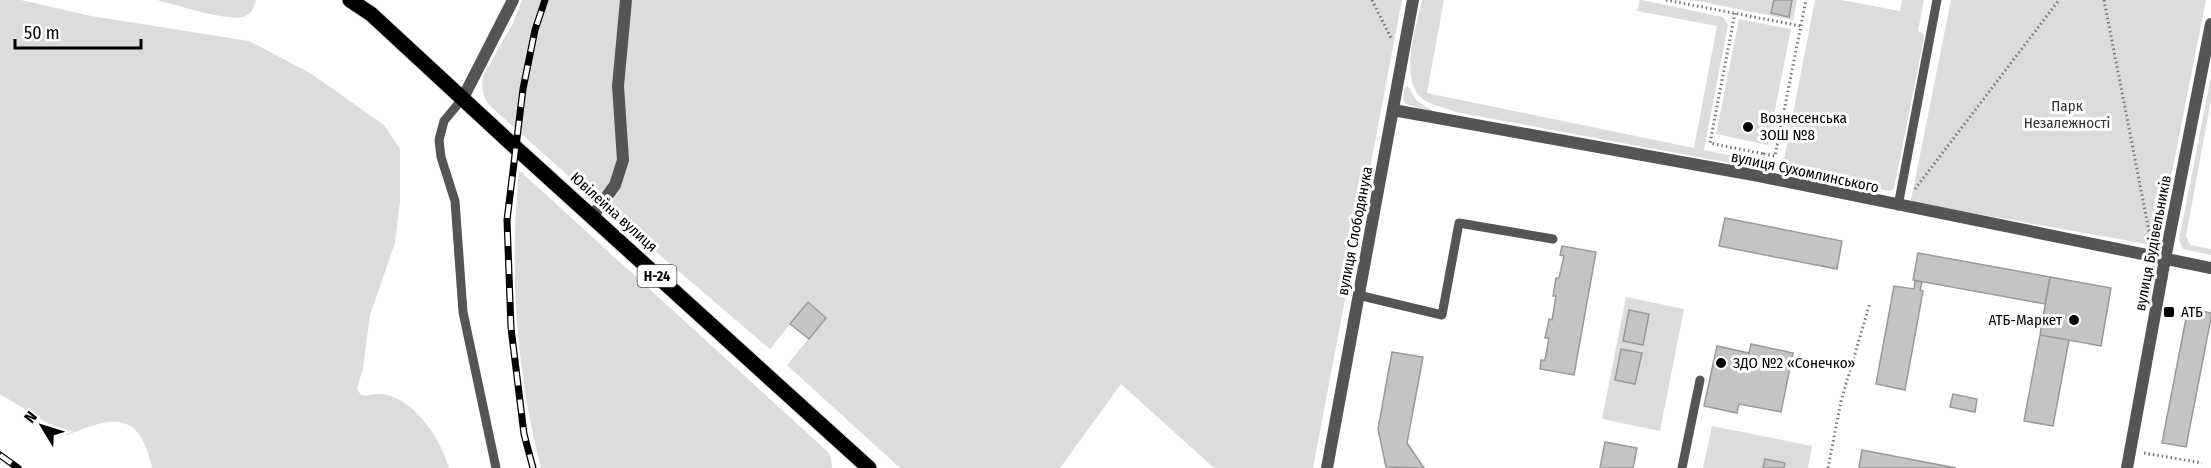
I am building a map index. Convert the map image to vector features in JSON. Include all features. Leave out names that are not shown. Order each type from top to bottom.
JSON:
[{"type":"main road","name":"Ювілейна вулиця","points":[[350,0],[371,14],[869,468]]},
{"type":"street","points":[[463,98],[513,0]]},
{"type":"street","points":[[592,217],[615,185],[622,160],[618,86],[626,0]]},
{"type":"street","name":"вулиця Слободянука","points":[[1327,468],[1413,0]]},
{"type":"street","name":"вулиця Будівельників","points":[[2127,468],[2211,24]]},
{"type":"street","name":"вулиця Сухомлинського","points":[[1393,110],[1759,176],[2211,268]]},
{"type":"lane","points":[[1898,206],[1937,0]]},
{"type":"lane","points":[[463,98],[444,120],[439,140],[441,158],[455,201],[463,312],[496,468]]},
{"type":"lane","points":[[1358,296],[1442,315],[1459,223],[1553,239]]},
{"type":"lane","points":[[1682,468],[1700,380]]},
{"type":"path","points":[[1372,0],[1402,60]]},
{"type":"path","points":[[1666,0],[1801,26]]},
{"type":"path","points":[[1735,13],[1710,143],[1775,156],[1806,0]]},
{"type":"path","points":[[1898,206],[1916,188],[2060,0]]},
{"type":"path","points":[[2104,0],[2149,231],[2165,259]]},
{"type":"path","points":[[1762,162],[1764,154]]},
{"type":"path","points":[[1828,468],[1841,401],[1870,303]]},
{"type":"path","points":[[2130,450],[2202,463]]},
{"type":"green space","points":[[0,0],[21,0],[91,16],[249,41],[310,73],[384,125],[400,149],[400,202],[395,243],[370,315],[363,368],[357,389],[361,395],[384,394],[406,404],[433,433],[449,468],[152,468],[147,449],[132,427],[111,422],[67,435],[0,394]]},
{"type":"green space","points":[[157,0],[256,1],[249,14],[228,17]]},
{"type":"green space","points":[[522,0],[1402,0],[1313,468],[1214,468],[1121,384],[1060,468],[900,468],[787,365],[826,317],[808,302],[770,349],[601,205],[489,105],[484,96],[483,76],[513,23]]},
{"type":"green space","points":[[1422,0],[1444,0],[1427,93],[1694,148],[1717,26],[1637,11],[1640,0],[1642,0],[1723,17],[1728,25],[1704,150],[1758,161],[1757,168],[1456,112],[1424,100],[1416,91],[1410,67],[1413,38]]},
{"type":"green space","points":[[1692,0],[1797,0],[1793,20]]},
{"type":"green space","points":[[1815,0],[1841,0],[1900,11],[1902,0],[1924,0],[1918,31],[1923,33],[1924,38],[1894,188],[1891,191],[1765,169],[1766,163],[1783,165]]},
{"type":"green space","name":"Парк Незалежності","points":[[1951,0],[2206,0],[2158,243],[2153,245],[1915,203],[1911,200]]},
{"type":"green space","points":[[1739,19],[1791,29],[1768,145],[1716,134]]},
{"type":"green space","points":[[2211,77],[2211,100],[2186,236],[2190,245],[2211,249],[2211,255],[2183,249],[2179,240]]},
{"type":"green space","points":[[1408,86],[1416,100],[1436,113],[1406,104],[1403,98],[1405,87]]},
{"type":"green space","points":[[519,170],[828,452],[832,468],[541,468],[526,395],[517,320],[515,244]]},
{"type":"green space","points":[[1626,297],[1684,309],[1660,431],[1602,419]]},
{"type":"green space","points":[[1712,426],[1812,446],[1808,468],[1703,468]]},
{"type":"building","points":[[1774,0],[1792,0],[1789,17],[1771,13]]},
{"type":"building","points":[[1725,218],[1842,241],[1837,269],[1719,246]]},
{"type":"building","points":[[1562,246],[1596,252],[1574,375],[1540,369],[1541,360],[1545,360],[1549,338],[1545,338],[1549,319],[1552,320],[1556,278],[1559,278],[1564,256],[1560,255]]},
{"type":"building","points":[[1918,253],[2050,277],[2045,304],[1913,280]]},
{"type":"building","name":"АТБ-Маркет","points":[[2050,277],[2111,288],[2101,346],[2040,335]]},
{"type":"building","points":[[1915,281],[1922,282],[1920,290],[1923,291],[1905,390],[1876,384],[1894,286],[1914,289]]},
{"type":"building","points":[[808,302],[826,318],[809,339],[790,324]]},
{"type":"building","points":[[2188,308],[2211,313],[2211,318],[2186,447],[2162,443]]},
{"type":"building","points":[[1629,310],[1649,314],[1643,345],[1623,341]]},
{"type":"building","points":[[2040,335],[2069,340],[2053,426],[2024,421]]},
{"type":"building","name":"ЗДО №2 «Сонечко»","points":[[1751,344],[1793,353],[1781,412],[1739,404],[1737,413],[1704,406],[1717,346],[1749,353]]},
{"type":"building","points":[[1621,349],[1642,353],[1635,384],[1615,380]]},
{"type":"building","points":[[1392,352],[1423,357],[1407,443],[1424,468],[1386,467],[1378,429]]},
{"type":"building","points":[[1953,394],[1977,399],[1975,412],[1950,407]]},
{"type":"building","points":[[1605,442],[1637,448],[1633,468],[1600,468]]},
{"type":"building","points":[[1862,450],[1956,468],[1859,468]]},
{"type":"building","points":[[1765,459],[1785,463],[1784,468],[1763,468]]},
{"type":"railway","points":[[533,468],[524,434],[511,328],[507,220],[523,89],[535,30],[545,0]]},
{"type":"railway","points":[[0,455],[18,468]]},
{"type":"place","name":"Вознесенська ЗОШ №8","points":[[1748,127]]},
{"type":"place","name":"АТБ","points":[[2169,312]]},
{"type":"place","name":"АТБ-Маркет","points":[[2074,320]]},
{"type":"place","name":"ЗДО №2 «Сонечко»","points":[[1721,363]]}]
